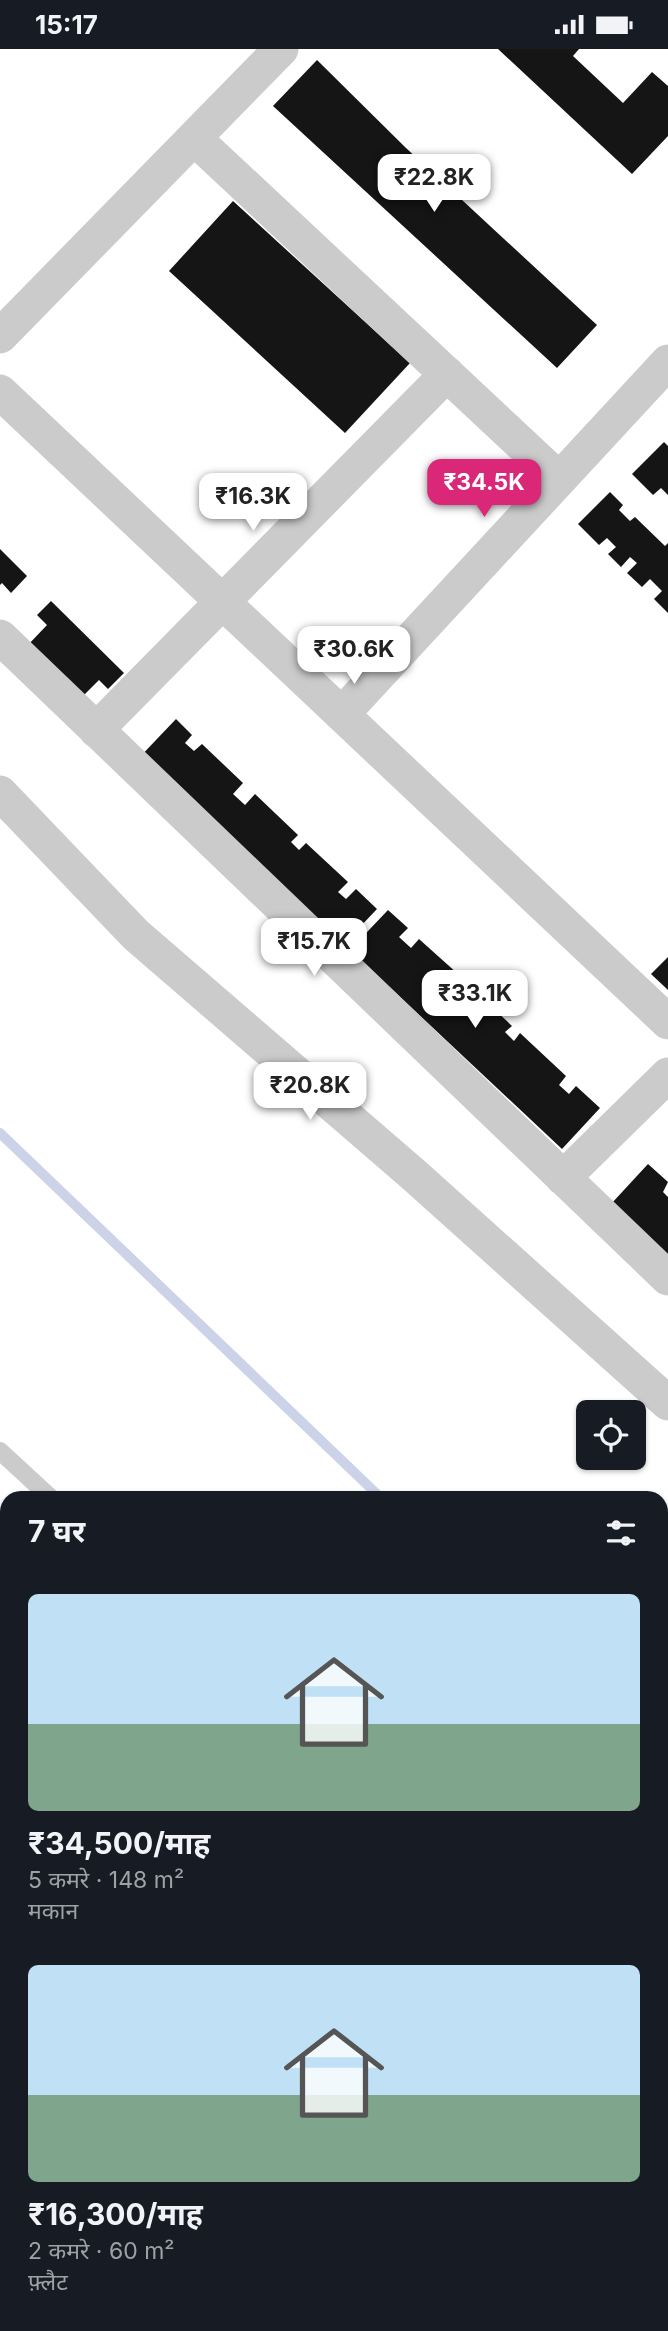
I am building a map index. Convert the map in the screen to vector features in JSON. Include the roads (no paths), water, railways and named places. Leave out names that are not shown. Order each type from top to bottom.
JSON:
[{"type":"street","points":[[0,336],[194,138],[273,51]]},
{"type":"street","points":[[194,138],[559,479]]},
{"type":"street","points":[[342,714],[667,366]]},
{"type":"street","points":[[96,730],[447,374]]},
{"type":"street","points":[[0,392],[668,1022]]},
{"type":"street","points":[[0,637],[668,1278]]},
{"type":"street","points":[[0,793],[136,935],[414,1175],[668,1403]]},
{"type":"street","points":[[563,1178],[668,1075]]},
{"type":"lane","points":[[0,1451],[43,1491]]},
{"type":"waterway","points":[[0,1133],[374,1491]]}]
